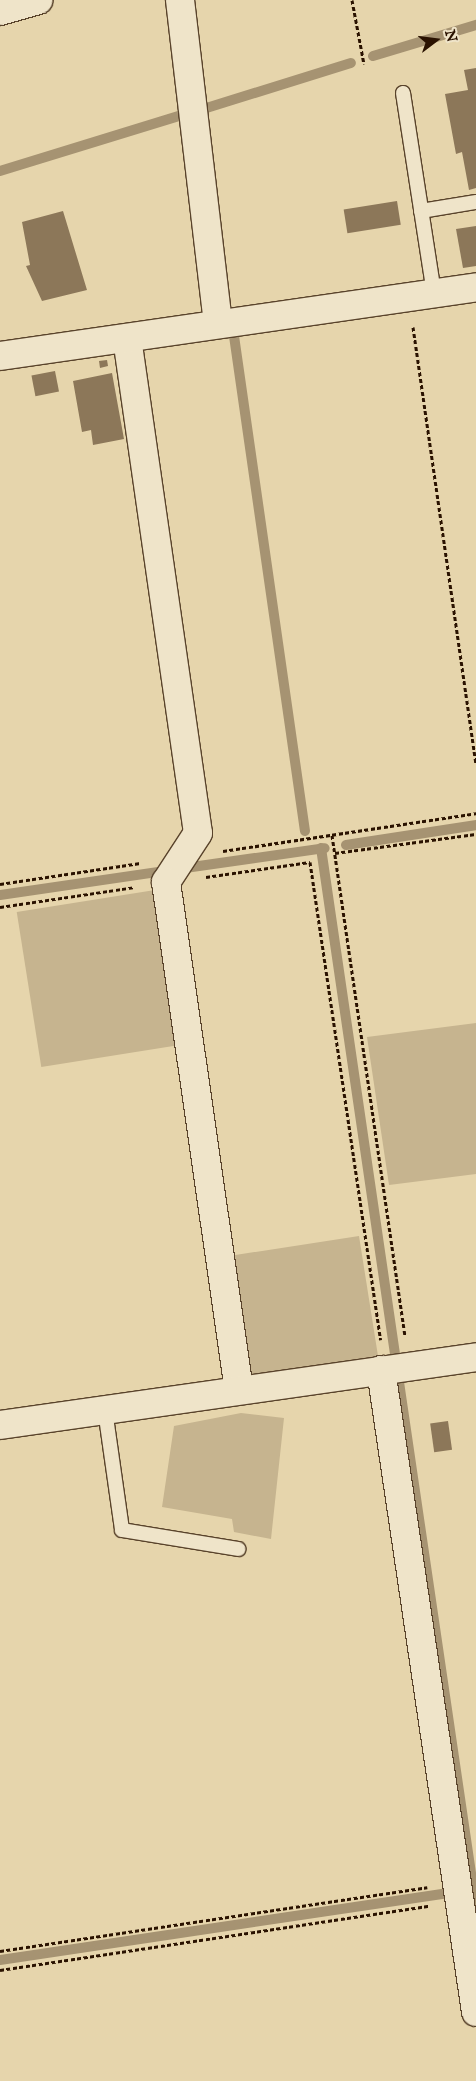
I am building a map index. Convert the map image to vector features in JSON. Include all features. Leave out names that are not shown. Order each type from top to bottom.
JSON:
[{"type":"street","points":[[0,10],[38,0]]},
{"type":"street","points":[[180,0],[218,324]]},
{"type":"street","points":[[0,356],[476,287]]},
{"type":"street","points":[[127,338],[198,833],[166,882],[239,1390]]},
{"type":"street","points":[[0,1425],[476,1357]]},
{"type":"street","points":[[392,1369],[458,1892],[476,2012]]},
{"type":"lane","points":[[403,93],[421,211],[421,295]]},
{"type":"lane","points":[[421,211],[476,202]]},
{"type":"lane","points":[[105,1410],[122,1530],[238,1549]]},
{"type":"path","points":[[352,0],[364,64]]},
{"type":"path","points":[[421,295],[476,762]]},
{"type":"path","points":[[0,884],[476,813]]},
{"type":"path","points":[[332,834],[392,1369]]},
{"type":"path","points":[[335,854],[476,834]]},
{"type":"path","points":[[0,906],[310,862],[392,1369]]},
{"type":"path","points":[[0,1951],[458,1892]]},
{"type":"path","points":[[0,1970],[458,1892]]},
{"type":"shaded area","points":[[155,890],[180,1045],[41,1067],[17,912]]},
{"type":"shaded area","points":[[476,1023],[476,1174],[389,1185],[367,1037]]},
{"type":"shaded area","points":[[359,1236],[378,1356],[252,1375],[247,1368],[229,1256]]},
{"type":"shaded area","points":[[241,1413],[284,1418],[271,1539],[234,1532],[232,1519],[162,1507],[174,1426]]},
{"type":"building","points":[[476,68],[476,188],[469,190],[462,152],[456,154],[445,94],[468,90],[464,70]]},
{"type":"building","points":[[397,201],[401,225],[347,233],[344,209]]},
{"type":"building","points":[[63,211],[87,290],[42,301],[26,266],[30,265],[22,222]]},
{"type":"building","points":[[476,226],[476,266],[463,268],[456,229]]},
{"type":"building","points":[[107,360],[108,366],[100,368],[99,361]]},
{"type":"building","points":[[55,371],[59,392],[35,396],[31,376]]},
{"type":"building","points":[[112,373],[124,439],[93,445],[91,430],[82,432],[73,381]]},
{"type":"building","points":[[448,1421],[452,1450],[434,1452],[430,1424]]},
{"type":"waterway","points":[[373,56],[476,25]]},
{"type":"waterway","points":[[200,110],[351,63]]},
{"type":"waterway","points":[[0,171],[182,115]]},
{"type":"waterway","points":[[234,336],[305,831]]},
{"type":"waterway","points":[[346,845],[476,825]]},
{"type":"waterway","points":[[321,848],[395,1354]]},
{"type":"waterway","points":[[185,868],[325,848]]},
{"type":"waterway","points":[[0,895],[165,871]]},
{"type":"waterway","points":[[399,1382],[476,1907]]},
{"type":"waterway","points":[[0,1960],[447,1893]]}]
